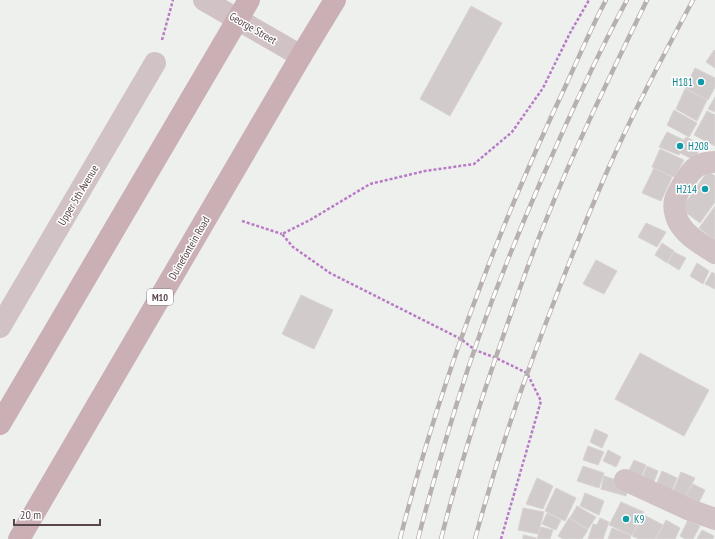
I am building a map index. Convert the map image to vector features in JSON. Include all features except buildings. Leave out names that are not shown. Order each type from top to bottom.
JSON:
[{"type":"main road","points":[[0,424],[249,0]]},
{"type":"main road","name":"Duinefontein Road","points":[[19,539],[335,0]]},
{"type":"street","name":"George Street","points":[[204,0],[301,56]]},
{"type":"street","name":"Upper 5th Avenue","points":[[0,327],[155,63]]},
{"type":"street","points":[[715,162],[704,163],[694,168],[685,179],[675,199],[675,213],[681,226],[692,238],[715,253]]},
{"type":"street","points":[[625,480],[690,510],[715,519]]},
{"type":"path","points":[[155,63],[173,0]]},
{"type":"path","points":[[282,234],[310,220],[370,184],[425,171],[474,164],[512,132],[543,88],[588,0]]},
{"type":"path","points":[[242,221],[282,234],[293,247],[330,274],[460,339],[475,350],[527,373],[541,400],[501,539]]},
{"type":"railway","points":[[400,539],[433,423],[472,308],[541,140],[606,0]]},
{"type":"railway","points":[[418,539],[457,403],[475,347],[506,264],[560,137],[627,0]]},
{"type":"railway","points":[[441,539],[455,486],[479,408],[535,247],[582,136],[647,0]]},
{"type":"railway","points":[[475,539],[495,468],[518,399],[543,330],[578,242],[625,131],[693,0]]},
{"type":"place","name":"H181","points":[[701,82]]},
{"type":"place","name":"H208","points":[[680,146]]},
{"type":"place","name":"H214","points":[[705,189]]},
{"type":"place","name":"K9","points":[[626,519]]}]
